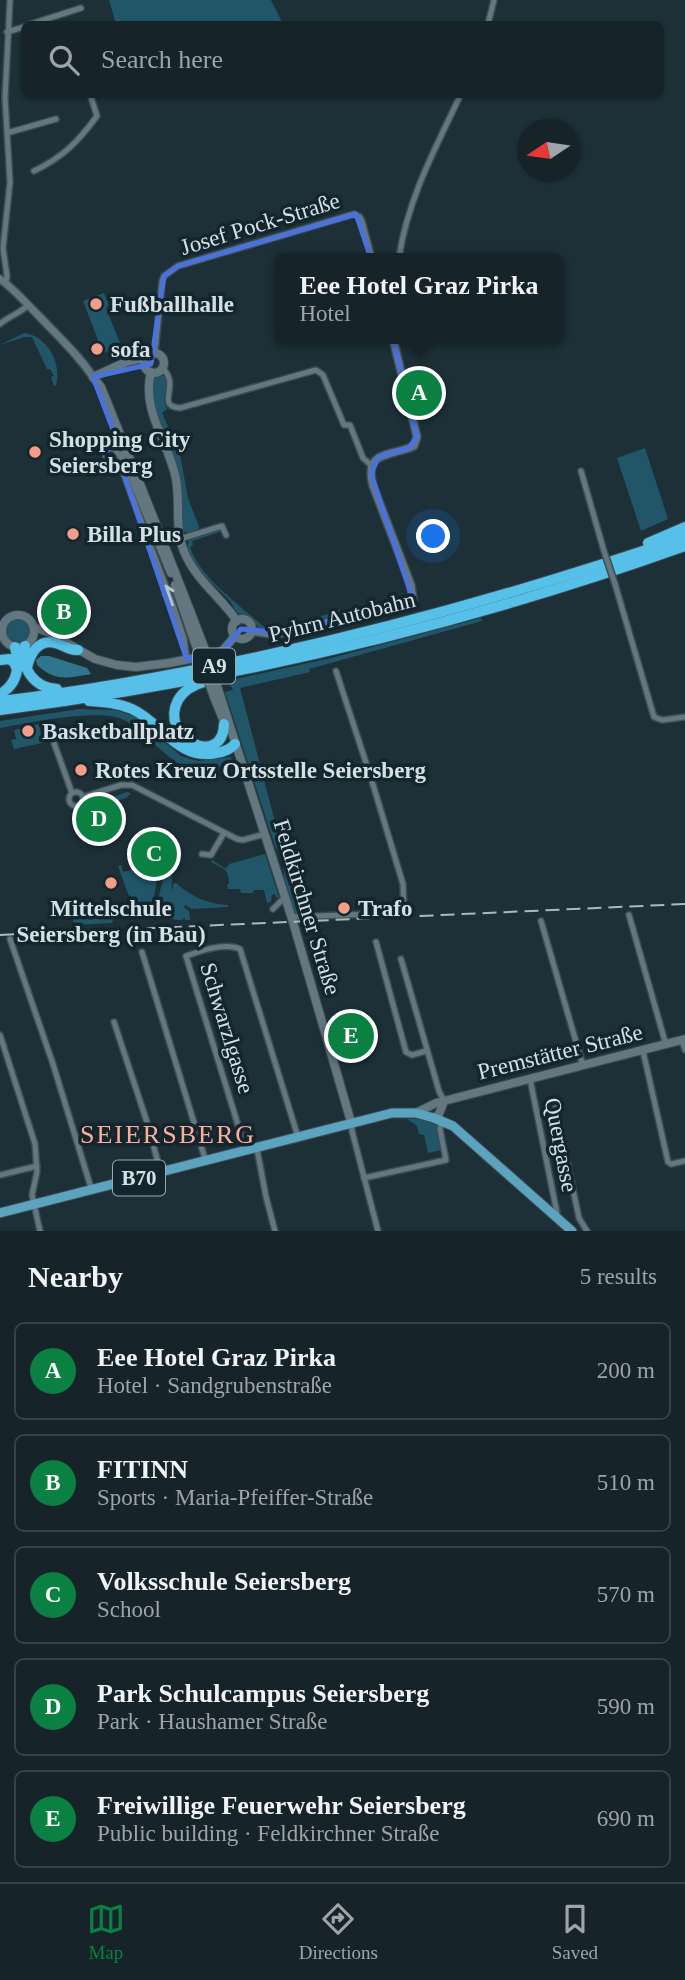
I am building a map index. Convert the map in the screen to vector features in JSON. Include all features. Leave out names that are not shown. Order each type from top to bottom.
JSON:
[{"type":"highway","points":[[613,561],[685,527]]},
{"type":"highway","name":"Pyhrn Autobahn","points":[[0,710],[348,637],[488,600],[685,537]]},
{"type":"highway","name":"Pyhrn Autobahn","points":[[0,701],[77,695],[223,673],[351,646],[631,566],[685,546]]},
{"type":"highway","points":[[8,640],[23,656],[22,670]]},
{"type":"highway","points":[[0,694],[11,686],[32,653],[47,643],[58,643],[78,650]]},
{"type":"highway","points":[[0,660],[10,659],[36,683],[48,688],[132,709],[144,716],[174,743],[190,752],[204,754],[231,747]]},
{"type":"highway","points":[[223,673],[216,679],[187,689],[175,708],[174,722],[184,738],[199,746],[210,747],[228,741],[239,756]]},
{"type":"highway","points":[[216,744],[222,738],[224,724]]},
{"type":"main road","points":[[93,377],[126,362],[149,362],[162,358],[164,364],[157,372],[149,362]]},
{"type":"main road","points":[[149,362],[149,400],[176,479],[180,539],[193,568],[237,621]]},
{"type":"main road","points":[[93,377],[200,648]]},
{"type":"main road","points":[[93,377],[101,387],[169,553],[200,648],[233,734],[231,747]]},
{"type":"main road","points":[[33,638],[34,627],[29,619],[15,616],[7,621],[8,640],[33,638],[44,636],[58,639]]},
{"type":"main road","points":[[242,620],[247,621],[251,631],[246,638],[241,639],[235,636],[232,628],[237,621],[242,620]]},
{"type":"main road","points":[[34,627],[102,662],[136,667],[220,652],[235,636]]},
{"type":"main road","points":[[217,696],[231,747]]},
{"type":"main road","name":"Feldkirchner Straße","points":[[239,756],[285,897],[351,1122]]},
{"type":"main road","name":"Premstätter Straße","points":[[416,1113],[441,1103],[684,1040]]},
{"type":"main road","points":[[441,1103],[432,1111],[442,1120]]},
{"type":"main road","points":[[441,1103],[442,1120]]},
{"type":"main road","name":"B70","points":[[0,1213],[246,1152],[351,1122],[392,1113],[416,1113],[442,1120],[572,1231]]},
{"type":"street","points":[[489,21],[494,0]]},
{"type":"street","points":[[0,14],[9,4]]},
{"type":"street","points":[[9,4],[3,100],[10,182],[3,208],[3,248],[7,273],[3,281],[29,305],[93,377]]},
{"type":"street","points":[[42,21],[81,8]]},
{"type":"street","points":[[63,15],[65,21]]},
{"type":"street","points":[[7,32],[21,28]]},
{"type":"street","points":[[34,171],[61,156],[83,134],[97,116],[91,98]]},
{"type":"street","points":[[400,253],[406,221],[417,190],[459,98]]},
{"type":"street","points":[[7,133],[56,120]]},
{"type":"street","name":"Josef Pock-Straße","points":[[149,362],[162,281],[164,276],[178,266],[354,214],[362,221],[371,253]]},
{"type":"street","points":[[0,324],[29,305]]},
{"type":"street","points":[[18,312],[36,313]]},
{"type":"street","points":[[251,631],[282,633],[396,607],[413,600],[411,585],[373,486],[371,474],[375,460],[414,446],[416,437],[394,344]]},
{"type":"street","points":[[162,368],[170,377],[171,385],[167,397],[169,404],[175,408],[316,370],[323,375],[344,425],[350,425],[363,458],[372,466]]},
{"type":"street","points":[[130,474],[114,449],[105,450],[106,457],[122,468],[174,608],[187,660]]},
{"type":"street","points":[[581,471],[654,717],[662,720],[685,717]]},
{"type":"street","points":[[180,539],[222,526],[226,536]]},
{"type":"street","points":[[291,917],[398,913],[404,910],[403,884],[335,671]]},
{"type":"street","points":[[54,743],[72,793]]},
{"type":"street","points":[[83,797],[121,785],[132,785],[237,839],[265,834]]},
{"type":"street","points":[[78,806],[73,806],[69,796],[79,792],[83,797]]},
{"type":"street","points":[[78,806],[83,797]]},
{"type":"street","points":[[78,806],[80,814]]},
{"type":"street","points":[[202,854],[211,855],[224,833]]},
{"type":"street","points":[[273,909],[285,897]]},
{"type":"street","points":[[629,915],[666,1045]]},
{"type":"street","points":[[541,920],[583,1066]]},
{"type":"street","points":[[10,939],[53,1064],[92,1191]]},
{"type":"street","points":[[376,942],[406,1052],[412,1055],[426,1051]]},
{"type":"street","name":"Schwarzlgasse","points":[[246,1152],[186,956],[211,949],[240,949],[298,1137]]},
{"type":"street","points":[[142,952],[206,1162]]},
{"type":"street","points":[[401,959],[441,1103]]},
{"type":"street","points":[[114,1021],[161,1173]]},
{"type":"street","points":[[0,1035],[35,1144],[37,1166],[32,1193],[40,1231]]},
{"type":"street","points":[[684,1040],[685,1051]]},
{"type":"street","points":[[642,1051],[668,1161],[671,1164],[685,1161]]},
{"type":"street","name":"Quergasse","points":[[530,1079],[558,1218]]},
{"type":"street","points":[[556,1108],[579,1218],[587,1231]]},
{"type":"street","points":[[364,1178],[446,1160],[440,1129],[442,1120]]},
{"type":"street","points":[[351,1122],[379,1231]]},
{"type":"street","points":[[257,1149],[275,1231]]},
{"type":"street","points":[[0,1175],[37,1166]]},
{"type":"highlighted area","points":[[356,214],[380,285],[417,437],[409,448],[378,457],[371,474],[413,600],[282,633],[241,629],[221,652],[187,660],[122,469],[104,454],[117,440],[93,377],[151,364],[164,276],[178,266]]},
{"type":"shaded area","points":[[109,0],[271,0],[282,21],[115,21]]},
{"type":"shaded area","points":[[104,293],[109,306],[106,308],[122,348],[110,353],[103,353],[83,301]]},
{"type":"shaded area","points":[[24,333],[40,339],[51,352],[57,368],[56,385],[54,386],[51,377],[54,376],[50,369],[47,369],[32,337],[0,345]]},
{"type":"shaded area","points":[[161,375],[166,377],[167,381],[164,400],[167,409],[162,413],[180,455],[188,498],[199,527],[198,530],[188,533],[182,531],[175,461],[152,398],[154,378]]},
{"type":"shaded area","points":[[645,448],[668,519],[641,531],[617,458]]},
{"type":"shaded area","points":[[220,530],[192,541],[193,545],[190,547],[211,580],[264,627],[338,612],[338,609],[341,612],[283,629],[267,630],[259,627],[236,611],[190,557],[189,540]]},
{"type":"shaded area","points":[[19,618],[28,622],[32,631],[28,640],[19,644],[10,640],[6,631],[10,622]]},
{"type":"shaded area","points":[[481,618],[482,621],[309,669],[310,672],[240,688],[296,902],[304,913],[295,915],[285,881],[282,858],[275,846],[225,692],[233,690],[229,683],[231,680],[331,658]]},
{"type":"shaded area","points":[[41,656],[87,668],[91,674],[68,677],[50,674],[37,665],[36,660]]},
{"type":"shaded area","points":[[79,709],[115,710],[134,716],[181,756],[198,761],[230,757],[234,764],[203,769],[182,765],[153,743],[147,735],[124,720],[110,716],[49,719],[0,728],[0,721]]},
{"type":"shaded area","points":[[39,724],[47,742],[14,749],[11,740],[16,739],[14,730]]},
{"type":"shaded area","points":[[131,793],[126,798],[105,805],[112,828],[93,833],[85,810],[89,805]]},
{"type":"shaded area","points":[[265,854],[279,897],[272,895],[271,902],[267,903],[264,890],[241,893],[240,889],[228,889],[227,872],[211,862],[212,860],[226,869],[229,864]]},
{"type":"shaded area","points":[[160,862],[153,903],[149,906],[138,905],[128,894],[118,866],[121,865],[123,872]]},
{"type":"shaded area","points":[[165,871],[171,873],[173,890],[173,884],[176,883],[200,899],[228,907],[192,909],[185,905],[190,920],[164,916],[160,911],[159,897]]},
{"type":"shaded area","points":[[108,905],[112,923],[75,925],[69,911]]},
{"type":"shaded area","points":[[407,1119],[438,1124],[443,1150],[428,1153],[424,1135],[419,1134],[417,1126]]},
{"type":"railway","points":[[0,935],[685,904]]},
{"type":"place","name":"Fußballhalle","points":[[96,304]]},
{"type":"place","name":"sofa","points":[[97,349]]},
{"type":"place","name":"Eee Hotel Graz Pirka","points":[[419,393]]},
{"type":"place","name":"Shopping City Seiersberg","points":[[35,452]]},
{"type":"place","name":"Billa Plus","points":[[73,534]]},
{"type":"place","name":"FITINN","points":[[64,612]]},
{"type":"place","name":"Basketballplatz","points":[[28,731]]},
{"type":"place","name":"Rotes Kreuz Ortsstelle Seiersberg","points":[[81,770]]},
{"type":"place","name":"Park Schulcampus Seiersberg","points":[[99,819]]},
{"type":"place","name":"Volksschule Seiersberg","points":[[154,854]]},
{"type":"place","name":"Mittelschule Seiersberg (in Bau)","points":[[111,883]]},
{"type":"place","name":"Trafo","points":[[344,908]]},
{"type":"place","name":"Freiwillige Feuerwehr Seiersberg","points":[[351,1036]]},
{"type":"district","name":"SEIERSBERG","points":[[168,1134]]}]
